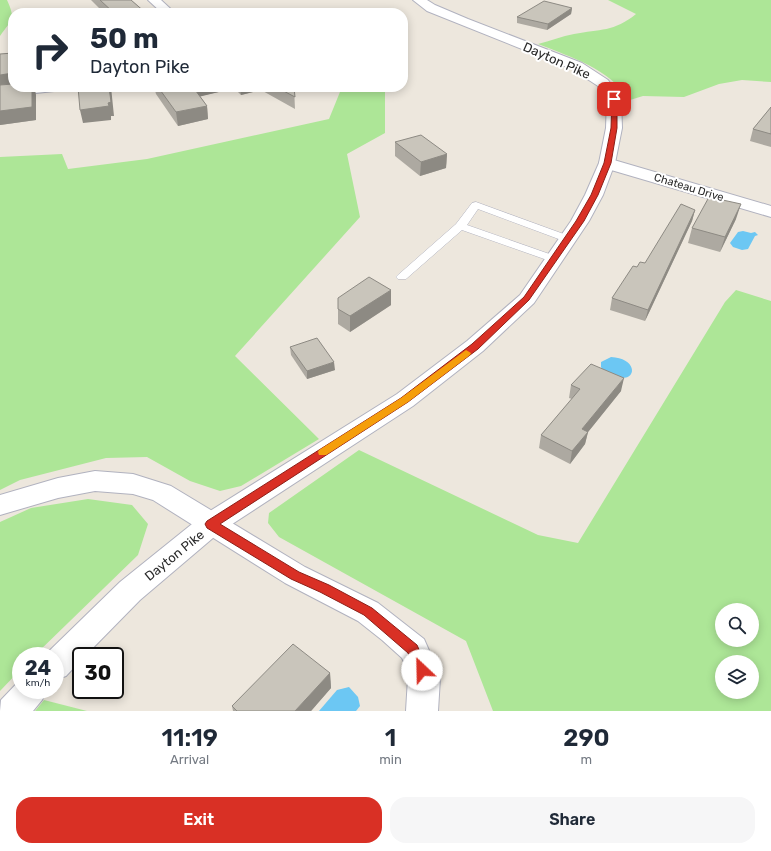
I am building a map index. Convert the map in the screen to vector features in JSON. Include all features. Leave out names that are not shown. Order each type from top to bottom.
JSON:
[{"type":"street","points":[[154,0],[163,8]]},
{"type":"street","name":"Dayton Pike","points":[[64,657],[130,590],[211,524],[405,400],[475,346],[526,299],[580,221],[594,195],[607,163],[614,128],[614,99],[603,83],[577,66],[464,22],[431,8],[419,0]]},
{"type":"street","name":"Chateau Drive","points":[[607,163],[771,212]]},
{"type":"street","points":[[0,505],[58,488],[95,480],[133,484],[162,493],[295,575],[368,612],[393,631],[413,649],[420,662],[424,678],[422,711]]},
{"type":"street","points":[[12,711],[23,699]]},
{"type":"lane","points":[[402,276],[460,226],[476,205],[568,239]]},
{"type":"lane","points":[[460,226],[554,259]]},
{"type":"green space","points":[[0,0],[7,0],[10,8],[8,8],[8,25],[0,36]]},
{"type":"green space","points":[[608,0],[771,0],[771,82],[742,80],[719,84],[684,97],[643,96],[630,100],[611,80],[589,65],[538,44],[570,35],[614,27],[636,14]]},
{"type":"green space","points":[[340,92],[385,92],[385,133],[347,154],[360,217],[235,356],[319,439],[241,486],[220,491],[190,481],[147,457],[106,458],[20,480],[0,490],[0,157],[62,154],[68,169],[147,159],[329,119]]},
{"type":"green space","points":[[736,290],[771,301],[771,711],[493,711],[466,641],[279,537],[268,523],[269,513],[359,450],[538,535],[578,543],[725,302]]},
{"type":"green space","points":[[88,499],[132,505],[148,524],[138,555],[43,647],[12,647],[12,678],[0,691],[0,522],[31,508]]},
{"type":"green space","points":[[44,700],[87,711],[35,711]]},
{"type":"water","points":[[743,231],[751,233],[755,232],[758,235],[755,236],[748,249],[742,250],[733,247],[730,243],[738,232]]},
{"type":"water","points":[[611,357],[619,358],[630,364],[632,372],[630,375],[621,378],[603,371],[601,362]]},
{"type":"water","points":[[349,687],[358,697],[360,706],[356,711],[319,711],[337,690]]},
{"type":"building","points":[[100,0],[131,0],[140,8],[109,8]]},
{"type":"building","points":[[544,1],[572,8],[548,24],[517,17]]},
{"type":"building","points":[[8,53],[8,74],[0,75],[0,54]]},
{"type":"building","points":[[8,84],[8,92],[32,92],[32,107],[0,111],[0,85]]},
{"type":"building","points":[[78,92],[110,92],[111,102],[108,103],[109,106],[80,110]]},
{"type":"building","points":[[162,92],[197,92],[207,106],[176,112]]},
{"type":"building","points":[[286,92],[294,92],[295,97]]},
{"type":"building","points":[[771,107],[771,134],[753,129]]},
{"type":"building","points":[[421,135],[447,154],[421,162],[395,142]]},
{"type":"building","points":[[709,197],[741,204],[725,237],[692,228]]},
{"type":"building","points":[[681,204],[695,210],[648,310],[612,298],[633,266],[637,267],[640,262],[645,263]]},
{"type":"building","points":[[369,277],[391,290],[350,316],[338,309],[338,298]]},
{"type":"building","points":[[317,338],[334,362],[307,371],[290,347]]},
{"type":"building","points":[[591,364],[624,378],[582,429],[588,432],[572,451],[541,435],[580,389],[571,385]]},
{"type":"building","points":[[293,644],[330,673],[295,711],[237,711],[232,706]]},
{"type":"slow traffic","points":[[323,452],[405,400],[466,353]]},
{"type":"route","points":[[422,670],[420,662],[413,649],[393,631],[368,612],[295,575],[211,524],[405,400],[475,346],[526,299],[580,221],[594,195],[607,163],[614,128],[614,99]]}]
